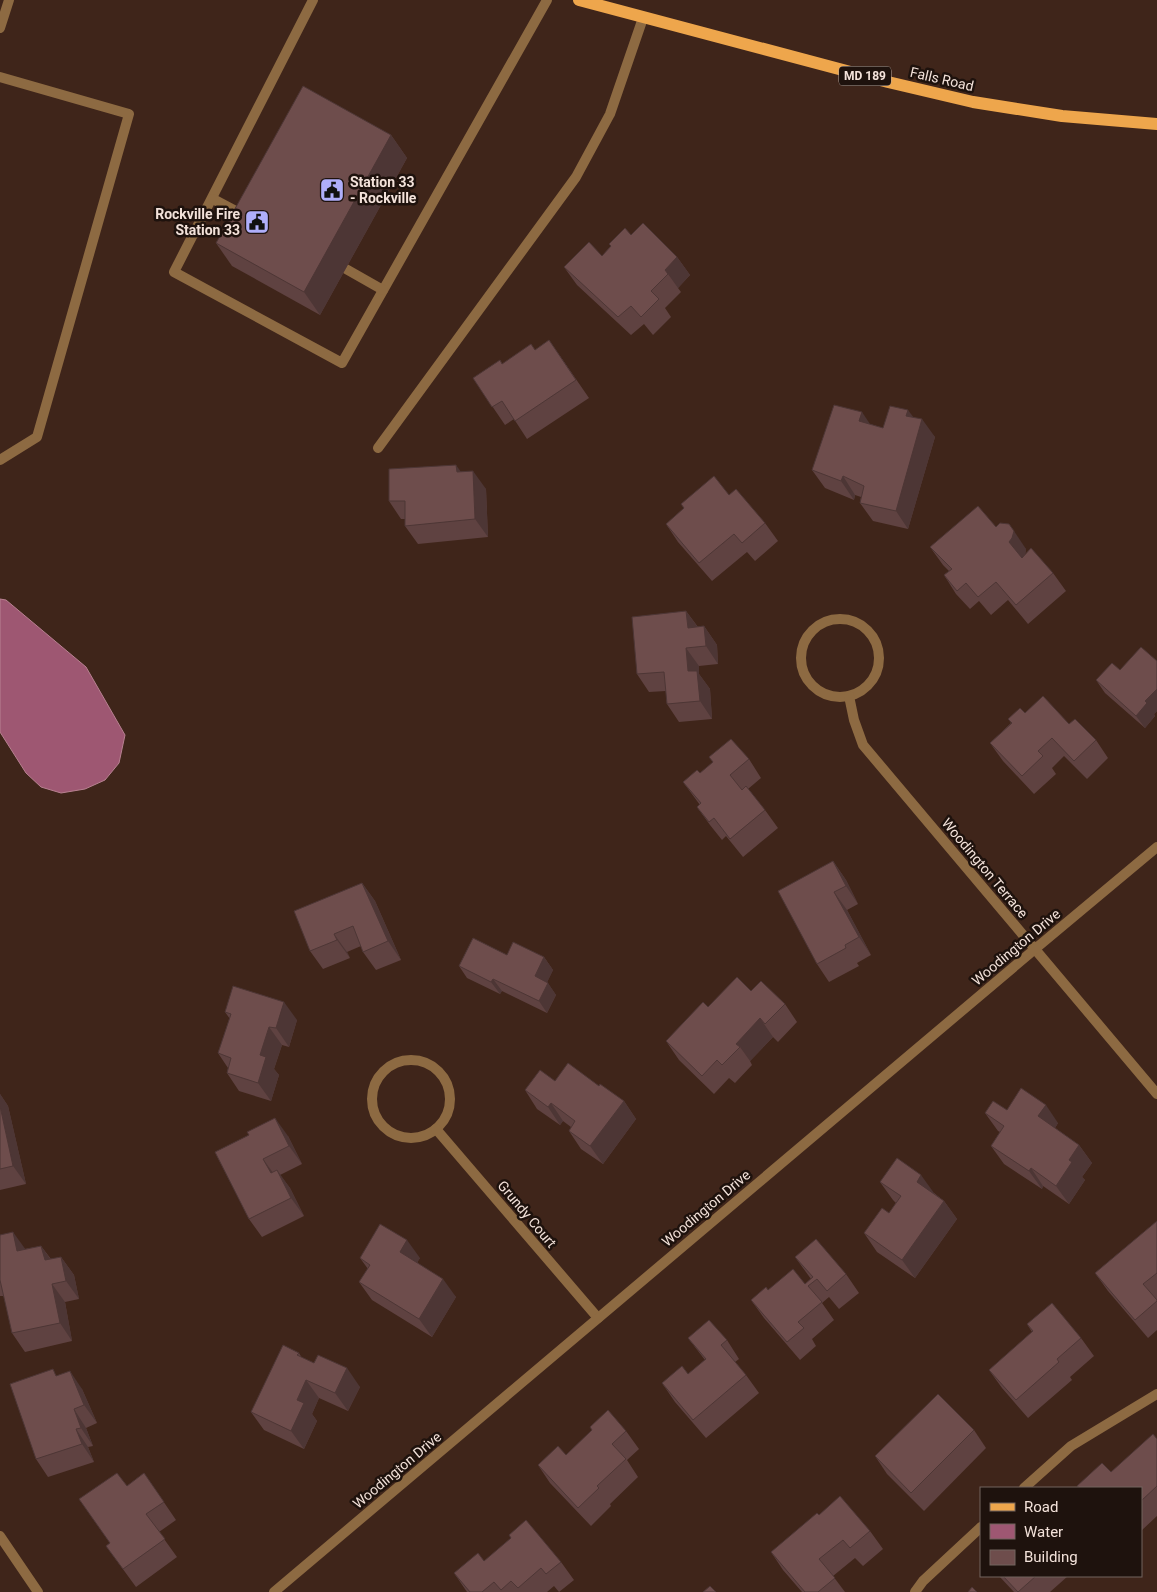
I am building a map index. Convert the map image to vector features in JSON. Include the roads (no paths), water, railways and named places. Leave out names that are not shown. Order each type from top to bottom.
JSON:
[{"type":"main road","name":"Falls Road","points":[[580,0],[888,82],[973,102],[1062,116],[1157,124]]},
{"type":"street","points":[[0,28],[9,0]]},
{"type":"street","points":[[313,0],[213,199],[174,272],[342,364],[547,0]]},
{"type":"street","points":[[378,448],[576,177],[610,114],[643,18]]},
{"type":"street","points":[[0,77],[130,114],[37,437],[0,460]]},
{"type":"street","points":[[213,199],[257,222]]},
{"type":"street","points":[[346,269],[383,290]]},
{"type":"street","points":[[844,619],[857,623],[868,631],[875,642],[878,656],[877,669],[871,681],[861,691],[848,696],[835,697],[822,693],[812,685],[804,674],[801,661],[802,647],[808,635],[818,626],[830,620],[844,619]]},
{"type":"street","name":"Woodington Terrace","points":[[848,696],[863,745],[1157,1094]]},
{"type":"street","name":"Woodington Drive","points":[[274,1592],[1157,847]]},
{"type":"street","points":[[420,1060],[431,1065],[441,1073],[447,1084],[450,1096],[449,1108],[444,1119],[436,1129],[414,1138],[401,1137],[390,1133],[381,1125],[374,1114],[371,1102],[375,1084],[385,1069],[395,1062],[420,1060]]},
{"type":"street","name":"Grundy Court","points":[[436,1129],[598,1318]]},
{"type":"street","points":[[1025,1487],[1071,1446],[1157,1394]]},
{"type":"street","points":[[915,1592],[980,1527]]},
{"type":"street","points":[[0,1536],[38,1592]]},
{"type":"water","points":[[0,599],[6,600],[86,667],[125,735],[119,763],[105,780],[85,789],[61,793],[41,787],[26,773],[0,732]]},
{"type":"place","name":"Station 33 - Rockville","points":[[332,190]]},
{"type":"place","name":"Rockville Fire Station 33","points":[[257,222]]}]
